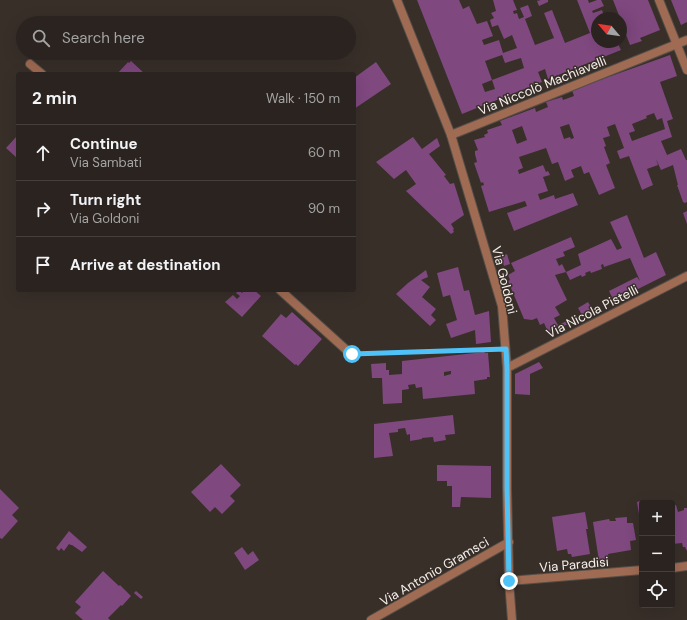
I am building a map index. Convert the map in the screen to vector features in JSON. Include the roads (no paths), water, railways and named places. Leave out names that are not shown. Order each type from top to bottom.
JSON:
[{"type":"street","name":"Via Goldoni","points":[[397,0],[451,135],[502,306],[507,368],[507,488],[509,581],[512,620]]},
{"type":"street","points":[[659,0],[687,70]]},
{"type":"street","name":"Via Niccolò Machiavelli","points":[[451,135],[687,40]]},
{"type":"street","points":[[30,64],[40,72]]},
{"type":"street","name":"Via Nicola Pistelli","points":[[507,368],[687,276]]},
{"type":"street","points":[[282,292],[352,354]]},
{"type":"street","name":"Via Antonio Gramsci","points":[[371,620],[509,542]]},
{"type":"street","points":[[675,568],[687,566]]},
{"type":"street","name":"Via Paradisi","points":[[509,581],[639,570]]}]
